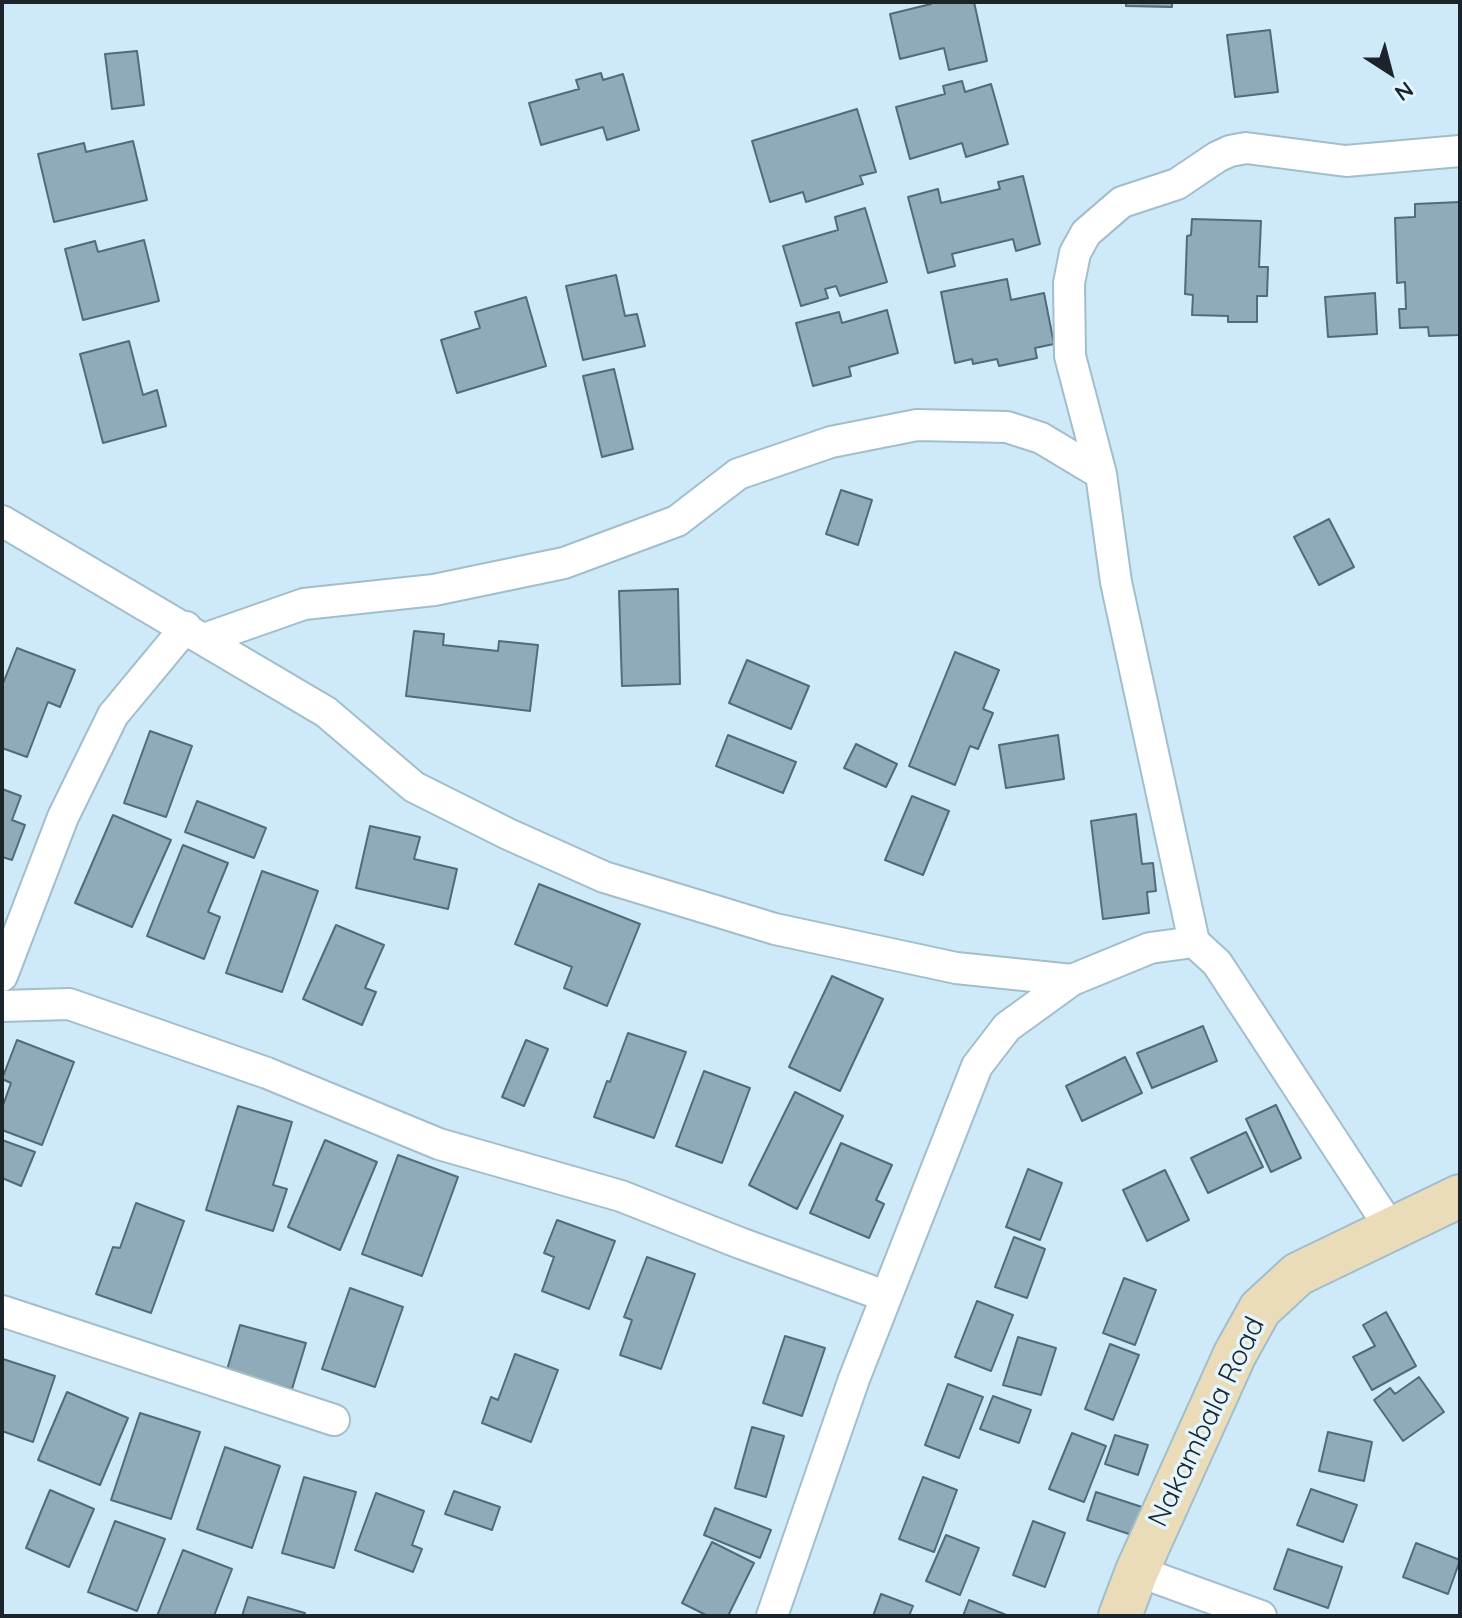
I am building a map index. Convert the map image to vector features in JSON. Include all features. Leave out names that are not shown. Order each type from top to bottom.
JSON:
[{"type":"main road","name":"Nakambala Road","points":[[1120,1616],[1137,1571],[1235,1354],[1260,1309],[1298,1274],[1460,1196]]},
{"type":"street","points":[[1391,1229],[1217,963],[1194,942],[1116,582],[1101,474],[1070,356],[1069,283],[1075,253],[1086,233],[1100,219],[1122,202],[1177,184],[1230,151],[1246,148],[1346,161],[1460,151]]},
{"type":"street","points":[[2,976],[63,817],[113,715],[195,633],[304,604],[434,590],[564,563],[677,521],[738,474],[831,442],[917,425],[1007,427],[1041,438],[1101,474]]},
{"type":"street","points":[[2,521],[326,712],[414,787],[604,877],[775,929],[956,968],[1072,980]]},
{"type":"street","points":[[772,1616],[854,1379],[977,1066],[1007,1027],[1072,980],[1150,948],[1194,942]]},
{"type":"street","points":[[2,1006],[69,1004],[267,1073],[439,1144],[621,1196],[885,1296]]},
{"type":"street","points":[[2,1311],[334,1420]]},
{"type":"street","points":[[1137,1571],[1261,1616]]},
{"type":"building","points":[[931,2],[974,2],[987,61],[949,70],[944,48],[900,59],[890,14]]},
{"type":"building","points":[[1126,2],[1172,2],[1172,7],[1126,6]]},
{"type":"building","points":[[1270,30],[1278,92],[1235,97],[1227,35]]},
{"type":"building","points":[[137,51],[144,105],[112,109],[105,54]]},
{"type":"building","points":[[601,73],[603,80],[623,74],[639,130],[607,140],[603,127],[541,145],[529,103],[579,89],[576,80]]},
{"type":"building","points":[[962,81],[965,92],[991,84],[1008,144],[966,157],[962,143],[910,159],[896,107],[945,94],[943,86]]},
{"type":"building","points":[[857,109],[876,172],[860,176],[863,184],[806,202],[803,192],[770,202],[752,141]]},
{"type":"building","points":[[133,141],[147,200],[54,222],[38,154],[84,143],[86,152]]},
{"type":"building","points":[[1023,176],[1040,244],[1016,251],[1013,239],[952,254],[955,266],[928,273],[908,197],[938,189],[941,203],[1000,189],[998,182]]},
{"type":"building","points":[[1460,202],[1460,335],[1429,336],[1428,327],[1400,328],[1399,309],[1406,309],[1405,282],[1397,283],[1395,218],[1415,217],[1415,204]]},
{"type":"building","points":[[865,208],[887,282],[840,296],[836,286],[825,289],[828,298],[801,306],[783,246],[838,230],[835,217]]},
{"type":"building","points":[[1192,219],[1261,221],[1259,267],[1268,267],[1267,296],[1257,296],[1257,322],[1228,322],[1228,316],[1192,315],[1193,295],[1185,294],[1187,236],[1191,235]]},
{"type":"building","points":[[144,240],[159,301],[83,320],[65,249],[95,241],[98,252]]},
{"type":"building","points":[[616,275],[625,316],[637,314],[645,346],[583,360],[566,286]]},
{"type":"building","points":[[1007,279],[1011,300],[1044,293],[1054,344],[1035,348],[1037,358],[999,366],[997,359],[973,364],[972,359],[955,363],[941,292]]},
{"type":"building","points":[[1375,293],[1377,334],[1328,337],[1325,297]]},
{"type":"building","points":[[526,297],[546,366],[457,393],[441,340],[480,328],[475,312]]},
{"type":"building","points":[[887,310],[898,353],[849,367],[851,376],[813,386],[796,323],[839,312],[842,323]]},
{"type":"building","points":[[129,341],[143,395],[157,390],[166,426],[103,443],[80,354]]},
{"type":"building","points":[[614,369],[633,449],[602,457],[583,376]]},
{"type":"building","points":[[841,490],[872,500],[858,545],[826,534]]},
{"type":"building","points":[[1329,519],[1354,567],[1319,585],[1294,537]]},
{"type":"building","points":[[678,589],[680,684],[622,686],[619,591]]},
{"type":"building","points":[[414,631],[444,634],[443,645],[498,651],[499,641],[538,645],[530,711],[406,696]]},
{"type":"building","points":[[17,648],[75,670],[60,707],[48,702],[27,757],[2,748],[2,686]]},
{"type":"building","points":[[955,652],[999,670],[983,709],[993,713],[978,749],[970,746],[955,785],[909,766]]},
{"type":"building","points":[[747,660],[809,686],[791,729],[729,703]]},
{"type":"building","points":[[150,731],[192,746],[166,817],[124,803]]},
{"type":"building","points":[[728,735],[796,762],[783,793],[716,766]]},
{"type":"building","points":[[1058,735],[1064,779],[1006,788],[999,745]]},
{"type":"building","points":[[856,744],[897,764],[886,787],[844,768]]},
{"type":"building","points":[[2,789],[21,796],[12,820],[25,825],[12,860],[2,857]]},
{"type":"building","points":[[912,796],[949,811],[923,875],[885,860]]},
{"type":"building","points":[[197,801],[266,828],[254,858],[185,832]]},
{"type":"building","points":[[1136,814],[1142,864],[1153,863],[1156,891],[1147,892],[1149,913],[1103,919],[1091,821]]},
{"type":"building","points":[[113,815],[171,840],[132,927],[75,903]]},
{"type":"building","points":[[370,826],[420,837],[414,859],[457,869],[448,909],[356,888]]},
{"type":"building","points":[[183,845],[228,863],[208,912],[220,917],[204,959],[147,936]]},
{"type":"building","points":[[262,871],[318,891],[282,992],[226,973]]},
{"type":"building","points":[[539,884],[640,924],[607,1006],[564,988],[572,967],[515,944]]},
{"type":"building","points":[[336,925],[384,945],[365,988],[376,992],[362,1025],[303,999]]},
{"type":"building","points":[[832,976],[883,999],[840,1091],[789,1067]]},
{"type":"building","points":[[1203,1026],[1217,1061],[1152,1088],[1137,1053]]},
{"type":"building","points":[[628,1033],[686,1052],[654,1138],[594,1117]]},
{"type":"building","points":[[17,1040],[74,1062],[42,1145],[2,1130],[2,1108],[11,1083],[2,1079]]},
{"type":"building","points":[[526,1040],[548,1049],[524,1106],[502,1097]]},
{"type":"building","points":[[1125,1057],[1142,1093],[1082,1121],[1066,1086]]},
{"type":"building","points":[[704,1071],[750,1088],[722,1163],[676,1146]]},
{"type":"building","points":[[795,1092],[843,1116],[797,1209],[749,1185]]},
{"type":"building","points":[[1276,1105],[1301,1158],[1271,1172],[1246,1119]]},
{"type":"building","points":[[238,1106],[292,1122],[273,1185],[287,1189],[273,1231],[206,1210]]},
{"type":"building","points":[[1246,1132],[1263,1167],[1208,1193],[1191,1158]]},
{"type":"building","points":[[2,1140],[35,1152],[21,1186],[2,1178]]},
{"type":"building","points":[[325,1140],[377,1162],[340,1250],[288,1227]]},
{"type":"building","points":[[841,1143],[892,1165],[876,1200],[884,1204],[869,1238],[810,1213]]},
{"type":"building","points":[[398,1155],[458,1177],[422,1276],[362,1254]]},
{"type":"building","points":[[1028,1169],[1062,1183],[1040,1240],[1006,1227]]},
{"type":"building","points":[[1165,1170],[1189,1220],[1147,1241],[1123,1190]]},
{"type":"building","points":[[136,1203],[184,1221],[151,1313],[96,1294],[113,1247],[120,1248]]},
{"type":"building","points":[[557,1220],[615,1241],[589,1309],[542,1291],[554,1257],[544,1253]]},
{"type":"building","points":[[1014,1237],[1045,1249],[1027,1298],[995,1287]]},
{"type":"building","points":[[647,1257],[695,1274],[661,1369],[620,1355],[632,1320],[624,1317]]},
{"type":"building","points":[[1124,1278],[1156,1290],[1135,1345],[1103,1333]]},
{"type":"building","points":[[350,1288],[403,1307],[375,1387],[322,1369]]},
{"type":"building","points":[[977,1301],[1013,1315],[991,1371],[955,1357]]},
{"type":"building","points":[[1386,1312],[1416,1366],[1372,1390],[1353,1357],[1375,1346],[1363,1325]]},
{"type":"building","points":[[240,1325],[306,1343],[292,1389],[227,1370]]},
{"type":"building","points":[[785,1336],[825,1348],[802,1416],[763,1403]]},
{"type":"building","points":[[1018,1337],[1056,1348],[1041,1395],[1003,1385]]},
{"type":"building","points":[[1110,1344],[1139,1355],[1113,1420],[1085,1409]]},
{"type":"building","points":[[515,1354],[558,1370],[531,1442],[482,1423],[491,1397],[498,1400]]},
{"type":"building","points":[[3,1359],[55,1376],[33,1442],[2,1431]]},
{"type":"building","points":[[1419,1377],[1444,1412],[1403,1441],[1374,1400],[1390,1388],[1395,1394]]},
{"type":"building","points":[[948,1384],[983,1397],[959,1458],[925,1445]]},
{"type":"building","points":[[67,1392],[128,1418],[100,1485],[38,1460]]},
{"type":"building","points":[[993,1396],[1031,1410],[1019,1443],[980,1429]]},
{"type":"building","points":[[140,1413],[200,1432],[171,1519],[111,1500]]},
{"type":"building","points":[[752,1427],[784,1436],[766,1497],[735,1488]]},
{"type":"building","points":[[1328,1432],[1372,1442],[1364,1481],[1319,1471]]},
{"type":"building","points":[[1072,1433],[1106,1446],[1084,1502],[1049,1489]]},
{"type":"building","points":[[1115,1435],[1148,1445],[1138,1475],[1105,1464]]},
{"type":"building","points":[[225,1447],[280,1466],[252,1548],[197,1529]]},
{"type":"building","points":[[304,1477],[356,1492],[334,1568],[282,1553]]},
{"type":"building","points":[[923,1477],[957,1490],[934,1552],[899,1539]]},
{"type":"building","points":[[1311,1489],[1357,1505],[1343,1542],[1297,1525]]},
{"type":"building","points":[[50,1490],[94,1509],[69,1567],[26,1548]]},
{"type":"building","points":[[454,1491],[500,1507],[492,1530],[445,1514]]},
{"type":"building","points":[[1096,1492],[1142,1507],[1132,1535],[1087,1520]]},
{"type":"building","points":[[376,1493],[424,1511],[412,1545],[422,1549],[413,1572],[355,1550]]},
{"type":"building","points":[[715,1508],[771,1530],[760,1558],[704,1535]]},
{"type":"building","points":[[115,1521],[165,1539],[137,1611],[88,1592]]},
{"type":"building","points":[[1033,1521],[1065,1533],[1045,1587],[1013,1575]]},
{"type":"building","points":[[946,1535],[979,1548],[960,1595],[926,1581]]},
{"type":"building","points":[[712,1542],[754,1563],[728,1616],[708,1616],[682,1603]]},
{"type":"building","points":[[1416,1543],[1460,1560],[1448,1594],[1403,1577]]},
{"type":"building","points":[[1288,1549],[1342,1567],[1328,1608],[1274,1589]]},
{"type":"building","points":[[183,1550],[232,1569],[214,1616],[157,1616]]},
{"type":"building","points":[[881,1594],[913,1606],[909,1616],[873,1616]]},
{"type":"building","points":[[248,1597],[305,1613],[304,1616],[242,1616]]},
{"type":"building","points":[[969,1600],[1009,1616],[963,1616]]}]
